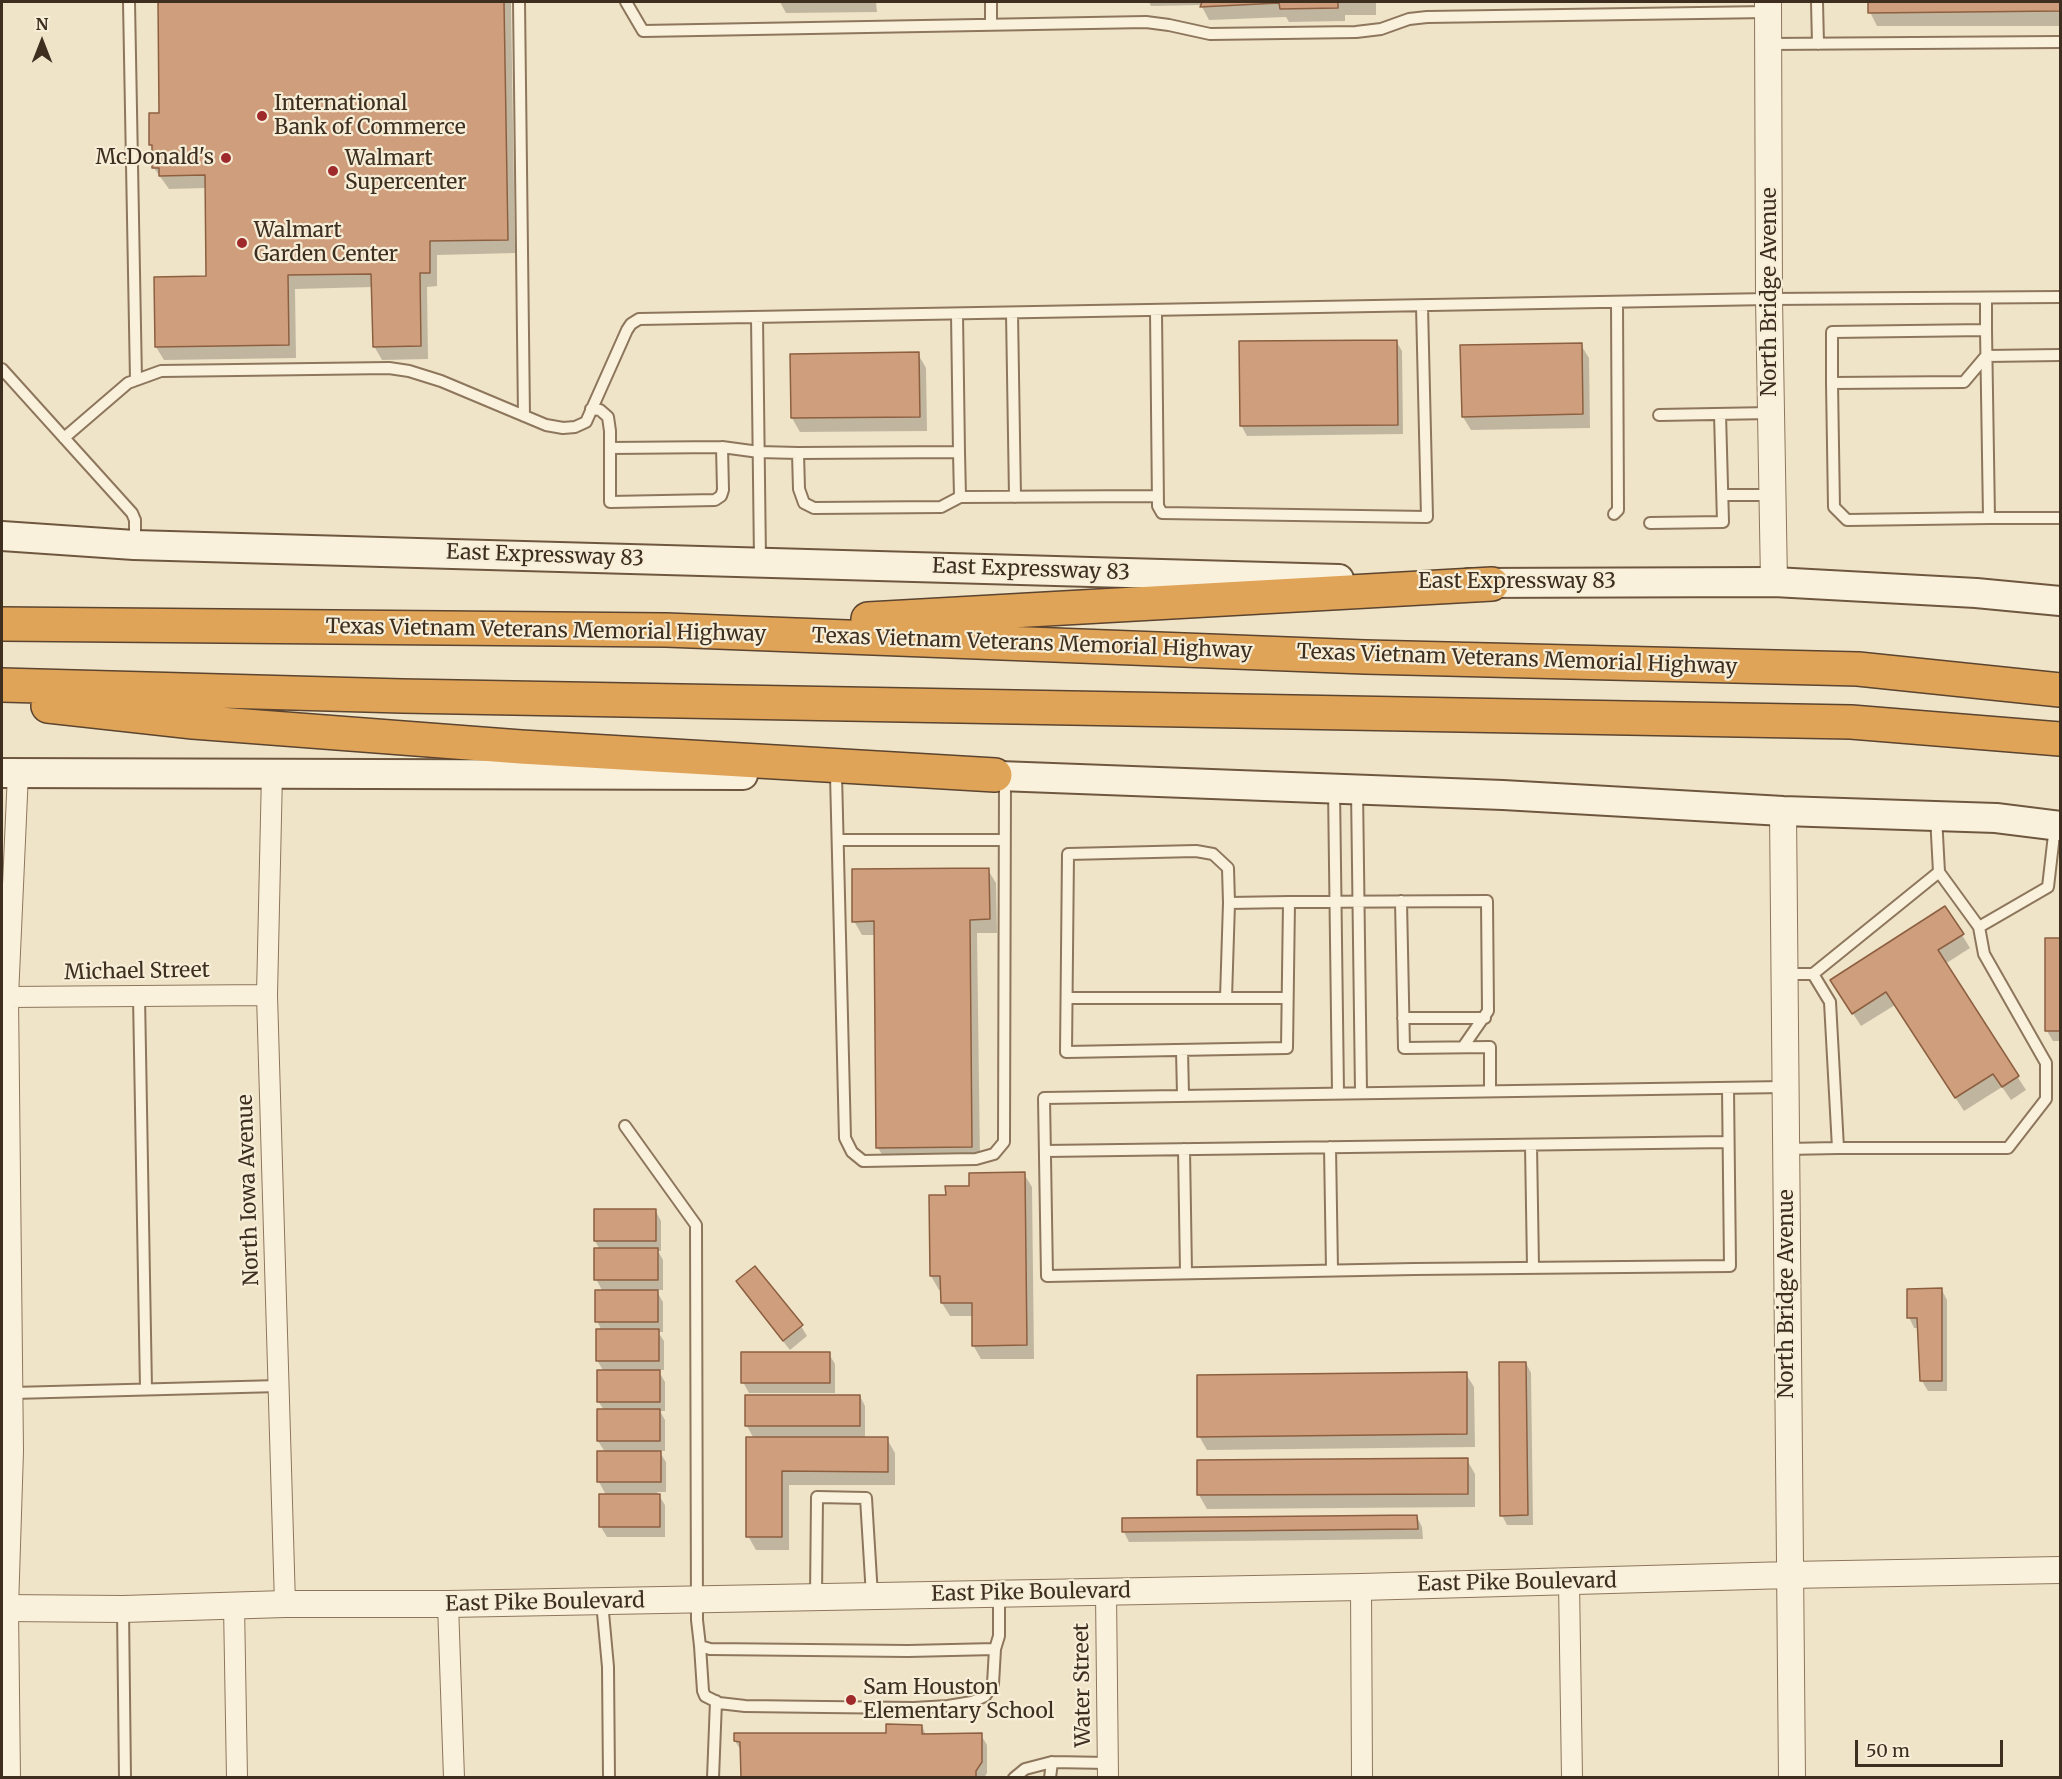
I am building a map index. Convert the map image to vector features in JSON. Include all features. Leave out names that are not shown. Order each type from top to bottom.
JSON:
[{"type":"highway","points":[[666,630],[1492,584]]},
{"type":"highway","name":"Texas Vietnam Veterans Memorial Highway","points":[[2,624],[666,630],[1365,657],[1858,669],[2061,690]]},
{"type":"highway","points":[[2,685],[414,697],[1851,722],[2061,739]]},
{"type":"highway","points":[[2,701],[193,722],[521,747],[1000,775]]},
{"type":"main road","name":"East Expressway 83","points":[[2,536],[134,545],[1492,584],[1774,582],[1976,593],[2061,602]]},
{"type":"main road","points":[[10,773],[1000,775],[1503,795],[1783,811],[1996,818],[2058,826]]},
{"type":"street","name":"North Bridge Avenue","points":[[1768,7],[1769,299],[1774,582]]},
{"type":"street","points":[[10,773],[5,998],[13,1393],[8,1459],[5,1608],[10,1778]]},
{"type":"street","name":"North Iowa Avenue","points":[[272,773],[267,995],[285,1605]]},
{"type":"street","name":"North Bridge Avenue","points":[[1783,811],[1792,1778]]},
{"type":"street","name":"Michael Street","points":[[5,998],[267,995]]},
{"type":"street","name":"East Pike Boulevard","points":[[5,1608],[448,1605],[1361,1587],[2061,1570]]},
{"type":"street","points":[[1569,1582],[1572,1778]]},
{"type":"street","points":[[1361,1587],[1362,1778]]},
{"type":"street","name":"Water Street","points":[[1106,1592],[1108,1770]]},
{"type":"street","points":[[234,1605],[237,1778]]},
{"type":"street","points":[[448,1605],[454,1778]]},
{"type":"lane","points":[[129,2],[136,380]]},
{"type":"lane","points":[[519,2],[524,416]]},
{"type":"lane","points":[[626,2],[643,31],[1146,22],[1210,34],[1356,32],[1381,29],[1409,19],[1427,17],[1768,7]]},
{"type":"lane","points":[[991,2],[991,25]]},
{"type":"lane","points":[[1817,2],[1818,44]]},
{"type":"lane","points":[[1768,44],[2061,42]]},
{"type":"lane","points":[[64,438],[114,393],[136,380],[161,371],[389,368],[409,371],[441,381],[546,425],[563,428],[576,427],[586,422],[627,330],[631,324],[639,320],[1769,299],[2061,297]]},
{"type":"lane","points":[[1986,298],[1989,518]]},
{"type":"lane","points":[[1614,514],[1618,510],[1617,302]]},
{"type":"lane","points":[[1156,311],[1158,506],[1162,513],[1427,517],[1422,306]]},
{"type":"lane","points":[[1012,313],[1015,497]]},
{"type":"lane","points":[[957,314],[960,497]]},
{"type":"lane","points":[[757,318],[760,562]]},
{"type":"lane","points":[[1986,330],[1832,332],[1834,507],[1847,520],[2061,518]]},
{"type":"lane","points":[[1832,383],[1964,382],[1986,356],[2061,355]]},
{"type":"lane","points":[[2,369],[132,513],[136,531],[134,545]]},
{"type":"lane","points":[[591,409],[600,410],[608,417],[610,502],[715,500],[721,496],[723,490],[722,447]]},
{"type":"lane","points":[[1659,415],[1771,413]]},
{"type":"lane","points":[[1650,523],[1723,522],[1720,414]]},
{"type":"lane","points":[[610,448],[722,447],[759,452],[798,453],[959,452]]},
{"type":"lane","points":[[798,453],[799,489],[804,503],[814,508],[941,507],[960,497],[1158,496]]},
{"type":"lane","points":[[1723,495],[1772,495]]},
{"type":"lane","points":[[837,775],[845,1138],[852,1152],[863,1161],[976,1159],[994,1154],[1004,1142],[1004,840],[1000,775]]},
{"type":"lane","points":[[1338,1092],[1336,901],[1346,789]]},
{"type":"lane","points":[[1346,789],[1359,901],[1361,1092]]},
{"type":"lane","points":[[1786,1149],[2008,1148],[2046,1099],[2046,1063],[1984,954],[1979,927],[1940,872],[1936,816]]},
{"type":"lane","points":[[1979,927],[2048,887],[2058,826]]},
{"type":"lane","points":[[838,840],[1004,840]]},
{"type":"lane","points":[[1226,998],[1228,868],[1213,854],[1196,851],[1068,854],[1066,1052],[1287,1048],[1288,902]]},
{"type":"lane","points":[[1784,974],[1813,974],[1940,872]]},
{"type":"lane","points":[[1401,901],[1404,1048],[1490,1047],[1490,1091]]},
{"type":"lane","points":[[1229,903],[1487,901],[1488,1011],[1463,1047]]},
{"type":"lane","points":[[1813,974],[1830,1002],[1838,1148]]},
{"type":"lane","points":[[139,996],[146,1389]]},
{"type":"lane","points":[[1067,998],[1287,998]]},
{"type":"lane","points":[[1403,1018],[1485,1018]]},
{"type":"lane","points":[[1182,1050],[1182,1095]]},
{"type":"lane","points":[[1728,1088],[1730,1266],[1533,1267],[1047,1276],[1044,1098],[1785,1087]]},
{"type":"lane","points":[[625,1126],[696,1225],[697,1620],[705,1696],[716,1701],[745,1706],[914,1708],[972,1702],[985,1696],[993,1684],[995,1649],[999,1636],[999,1594]]},
{"type":"lane","points":[[1045,1151],[1728,1142]]},
{"type":"lane","points":[[1531,1144],[1533,1267]]},
{"type":"lane","points":[[1330,1147],[1332,1270]]},
{"type":"lane","points":[[1184,1149],[1186,1273]]},
{"type":"lane","points":[[13,1393],[279,1386]]},
{"type":"lane","points":[[816,1598],[817,1497],[866,1498],[872,1597]]},
{"type":"lane","points":[[602,1602],[608,1667],[609,1778]]},
{"type":"lane","points":[[123,1609],[125,1778]]},
{"type":"lane","points":[[700,1646],[710,1649],[908,1651],[995,1649]]},
{"type":"lane","points":[[713,1778],[716,1701]]},
{"type":"lane","points":[[1014,1778],[1025,1769],[1052,1762],[1108,1770]]},
{"type":"lane","points":[[1050,1778],[1052,1762]]},
{"type":"building","name":"Walmart Supercenter","points":[[158,2],[504,2],[508,240],[430,241],[430,273],[420,273],[421,346],[373,347],[371,274],[288,275],[289,345],[155,347],[154,277],[206,276],[205,175],[159,176],[159,168],[152,168],[149,113],[159,113]]},
{"type":"building","points":[[1202,2],[1338,2],[1338,8],[1280,9],[1279,3],[1200,7]]},
{"type":"building","points":[[1868,2],[2060,2],[2060,11],[1868,13]]},
{"type":"building","points":[[1397,340],[1398,425],[1240,426],[1239,341]]},
{"type":"building","points":[[1582,343],[1583,414],[1462,417],[1460,345]]},
{"type":"building","points":[[919,352],[920,417],[791,418],[790,354]]},
{"type":"building","points":[[989,868],[990,919],[970,920],[972,1147],[876,1148],[874,921],[852,922],[852,869]]},
{"type":"building","points":[[1945,906],[1964,934],[1938,950],[2019,1076],[2002,1087],[1993,1074],[1955,1098],[1886,992],[1852,1014],[1830,980]]},
{"type":"building","points":[[2045,938],[2060,938],[2060,1031],[2045,1031]]},
{"type":"building","points":[[1025,1172],[1027,1345],[972,1346],[972,1303],[941,1303],[940,1276],[930,1276],[929,1195],[946,1195],[945,1186],[969,1186],[969,1173]]},
{"type":"building","points":[[594,1209],[656,1209],[656,1241],[594,1241]]},
{"type":"building","points":[[594,1248],[658,1248],[658,1280],[594,1280]]},
{"type":"building","points":[[755,1266],[803,1325],[783,1341],[736,1281]]},
{"type":"building","points":[[1942,1288],[1942,1381],[1920,1381],[1917,1318],[1907,1318],[1907,1289]]},
{"type":"building","points":[[595,1290],[658,1290],[658,1322],[595,1322]]},
{"type":"building","points":[[596,1329],[659,1329],[659,1361],[596,1361]]},
{"type":"building","points":[[741,1352],[830,1352],[830,1383],[741,1383]]},
{"type":"building","points":[[1499,1362],[1526,1362],[1528,1515],[1500,1516]]},
{"type":"building","points":[[597,1370],[660,1370],[660,1402],[597,1402]]},
{"type":"building","points":[[1467,1372],[1467,1434],[1197,1437],[1197,1375]]},
{"type":"building","points":[[745,1395],[860,1395],[860,1426],[745,1426]]},
{"type":"building","points":[[597,1409],[660,1409],[660,1441],[597,1441]]},
{"type":"building","points":[[746,1437],[888,1437],[888,1472],[782,1471],[782,1537],[746,1537]]},
{"type":"building","points":[[597,1451],[661,1451],[661,1482],[597,1482]]},
{"type":"building","points":[[1468,1458],[1468,1494],[1197,1495],[1197,1460]]},
{"type":"building","points":[[599,1494],[660,1494],[660,1527],[599,1527]]},
{"type":"building","points":[[1417,1515],[1418,1529],[1122,1532],[1122,1518]]},
{"type":"building","points":[[886,1724],[922,1725],[922,1734],[982,1733],[982,1762],[976,1771],[976,1778],[741,1778],[740,1742],[734,1741],[734,1733],[886,1733]]},
{"type":"place","name":"International Bank of Commerce","points":[[262,116]]},
{"type":"place","name":"McDonald's","points":[[226,158]]},
{"type":"place","name":"Walmart Supercenter","points":[[333,171]]},
{"type":"place","name":"Walmart Garden Center","points":[[242,243]]},
{"type":"place","name":"Sam Houston Elementary School","points":[[851,1700]]}]
